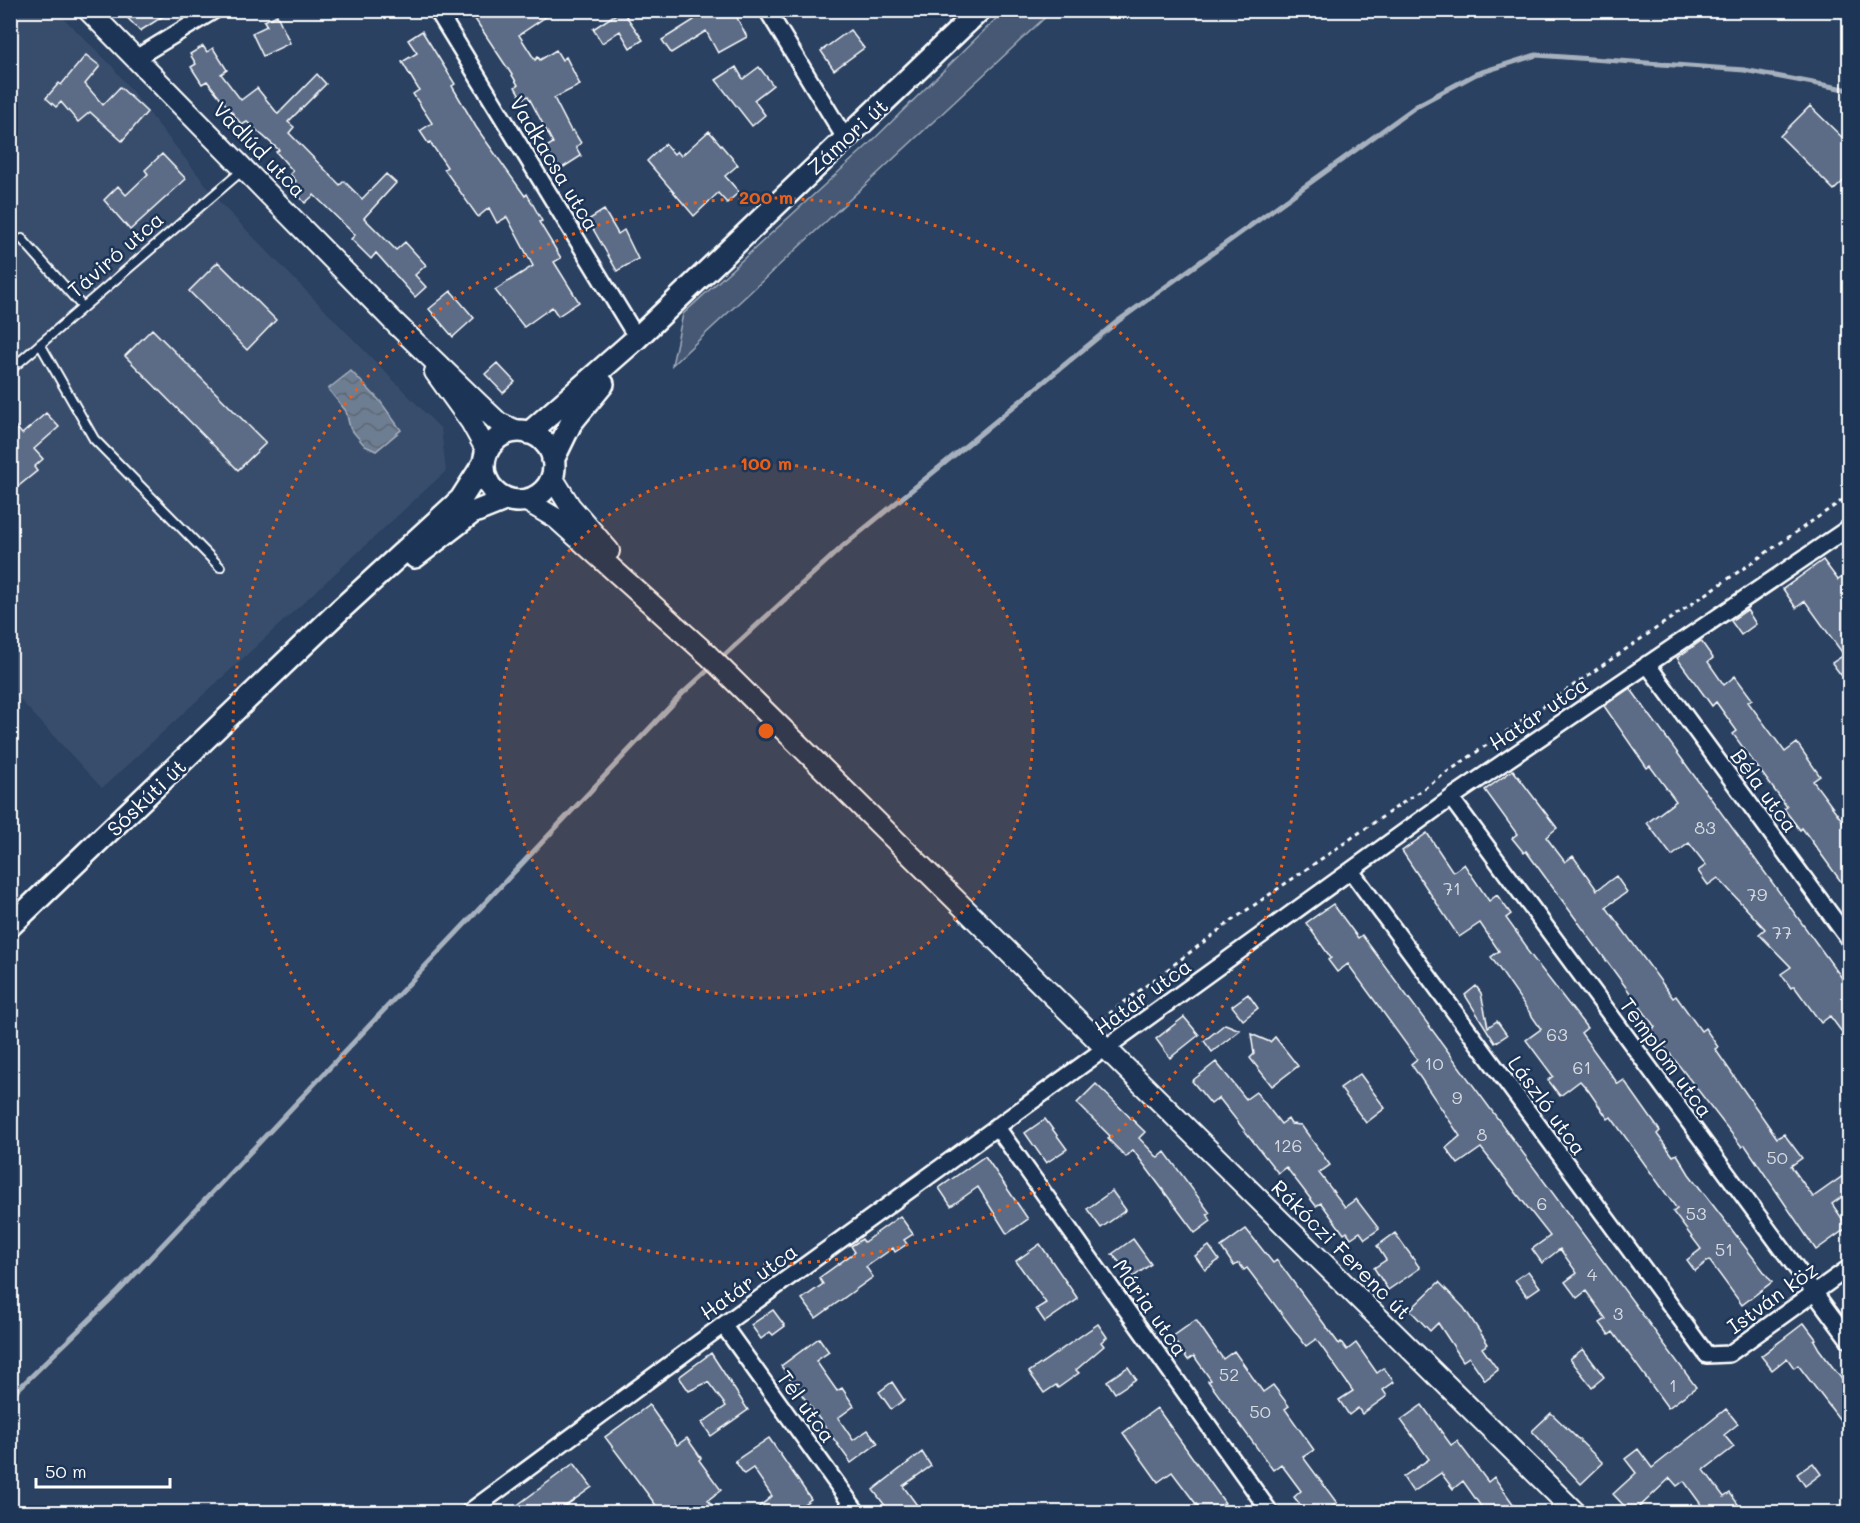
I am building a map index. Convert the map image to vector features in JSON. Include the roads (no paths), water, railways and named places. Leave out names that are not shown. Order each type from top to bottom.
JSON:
[{"type":"main road","name":"Zámori út","points":[[523,432],[637,338],[980,10]]},
{"type":"main road","name":"Zámori út","points":[[552,469],[571,423],[616,370],[637,338]]},
{"type":"main road","points":[[523,432],[545,443],[552,469],[542,492],[516,500],[492,489],[484,472],[485,457],[502,435],[523,432]]},
{"type":"main road","name":"Sóskúti út","points":[[10,926],[281,669],[340,610],[461,499],[485,457]]},
{"type":"main road","name":"Sóskúti út","points":[[281,669],[373,590],[472,513],[516,500]]},
{"type":"street","name":"Vadlúd utca","points":[[88,10],[395,323],[500,423],[523,432]]},
{"type":"street","points":[[136,58],[215,10]]},
{"type":"street","name":"Vadkacsa utca","points":[[437,10],[637,338]]},
{"type":"street","points":[[767,10],[844,138]]},
{"type":"street","name":"Vadlúd utca","points":[[395,323],[471,422],[485,457]]},
{"type":"street","points":[[552,469],[570,506],[652,603]]},
{"type":"street","points":[[516,500],[557,519],[652,603]]},
{"type":"street","name":"Határ utca","points":[[469,1512],[996,1126],[1451,798],[1647,664],[1847,535]]},
{"type":"street","name":"Rákóczi Ferenc út","points":[[652,603],[729,675],[1575,1512]]},
{"type":"street","name":"Béla utca","points":[[1647,664],[1850,940]]},
{"type":"street","name":"Templom utca","points":[[1451,798],[1850,1341]]},
{"type":"street","name":"László utca","points":[[1351,871],[1699,1347],[1707,1354],[1716,1356]]},
{"type":"street","name":"Mária utca","points":[[996,1126],[1270,1512]]},
{"type":"street","name":"István köz","points":[[1716,1356],[1729,1354],[1850,1267]]},
{"type":"street","name":"Tél utca","points":[[723,1325],[857,1512]]},
{"type":"lane","name":"Táviró utca","points":[[10,370],[245,168]]},
{"type":"lane","points":[[22,239],[82,306]]},
{"type":"lane","points":[[40,344],[94,439],[220,567]]},
{"type":"water","points":[[351,371],[380,401],[401,430],[376,451],[365,446],[350,428],[346,411],[328,389]]},
{"type":"waterway","points":[[10,1397],[119,1291],[682,694],[842,547],[1118,321],[1418,105],[1476,74],[1536,55],[1744,70],[1850,90]]}]
